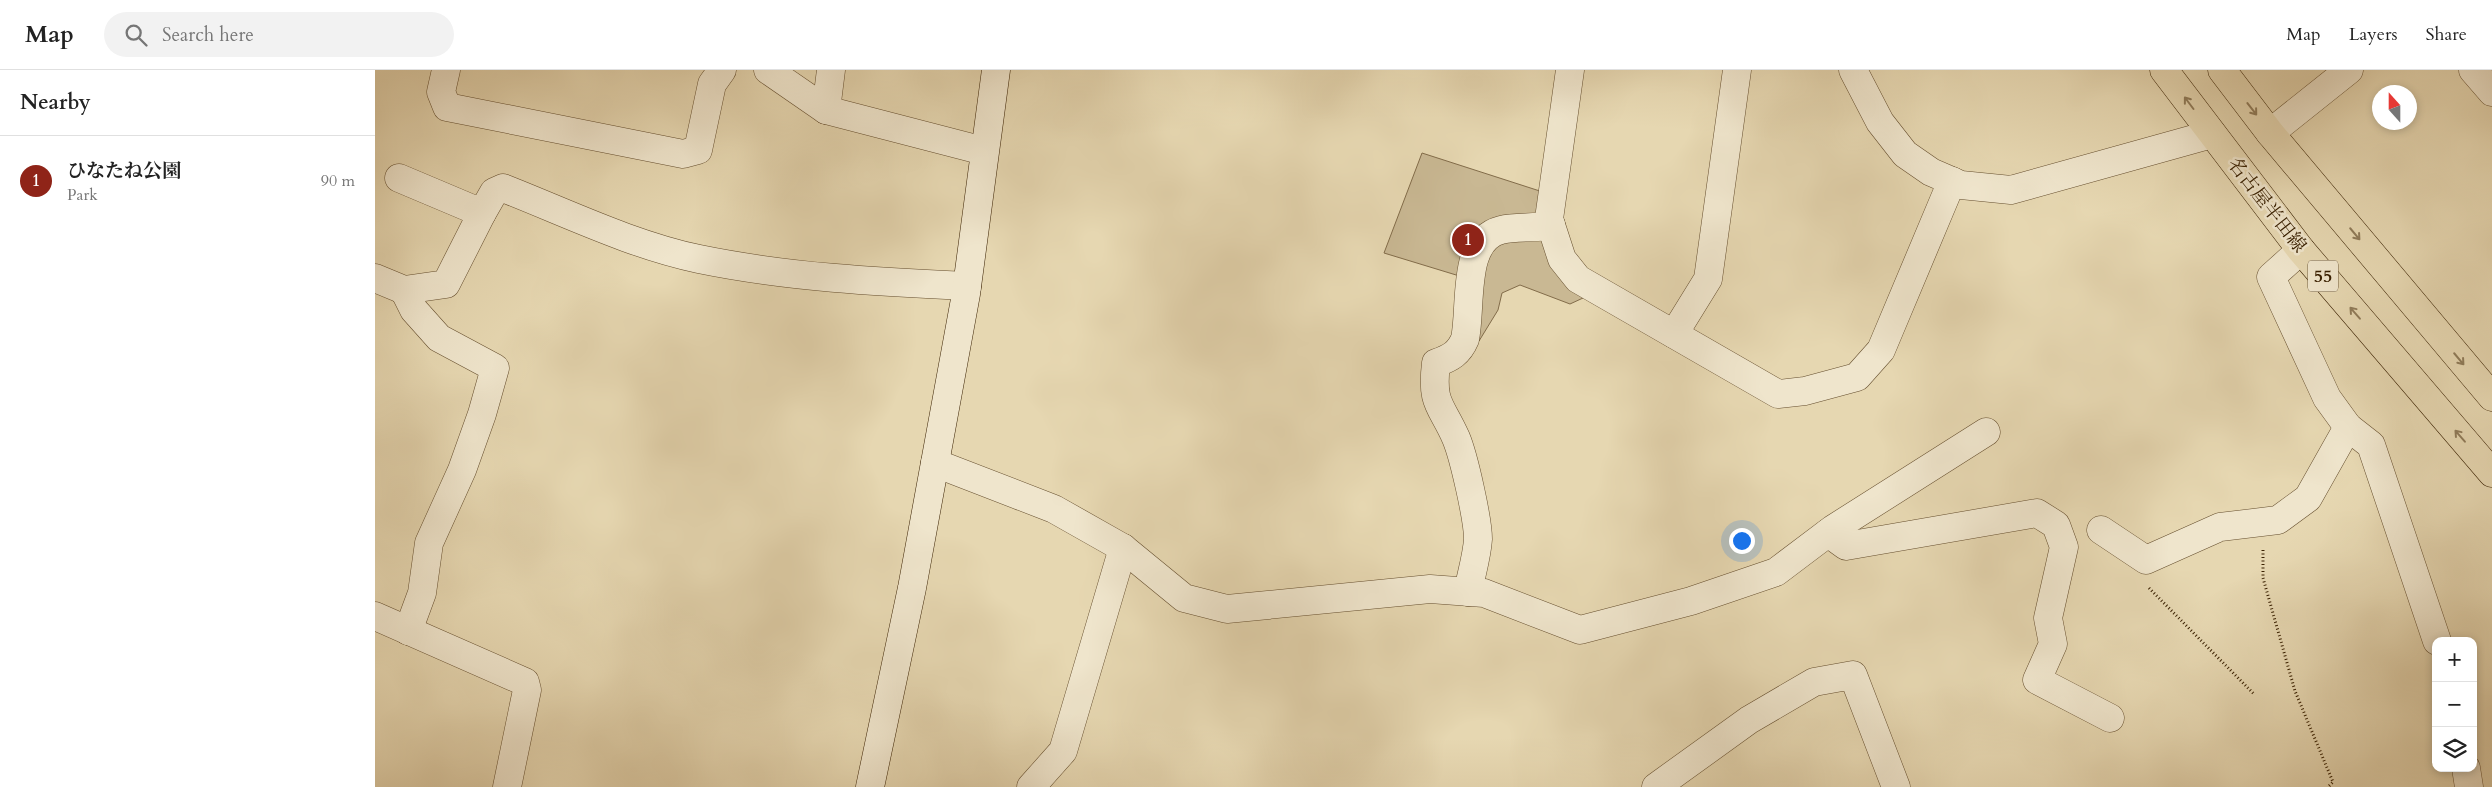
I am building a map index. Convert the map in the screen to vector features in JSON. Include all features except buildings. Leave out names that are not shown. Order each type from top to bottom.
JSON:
[{"type":"main road","name":"名古屋半田線","points":[[2164,70],[2301,250],[2492,474]]},
{"type":"main road","points":[[2222,70],[2270,133],[2492,397]]},
{"type":"street","points":[[446,70],[441,92],[447,107],[683,154],[698,150],[712,84],[722,70]]},
{"type":"street","points":[[768,70],[826,110],[984,151]]},
{"type":"street","points":[[826,110],[831,70]]},
{"type":"street","points":[[870,787],[912,588],[967,286],[996,70]]},
{"type":"street","points":[[1570,70],[1549,219],[1562,259],[1578,279],[1778,394],[1805,391],[1857,377],[1881,350],[1952,181]]},
{"type":"street","points":[[1674,334],[1709,279],[1737,70]]},
{"type":"street","points":[[1853,70],[1880,122],[1905,154],[1931,172],[1961,185],[2011,190],[2212,134]]},
{"type":"street","points":[[2270,133],[2349,70]]},
{"type":"street","points":[[2473,70],[2492,92]]},
{"type":"street","points":[[399,178],[482,213]]},
{"type":"street","points":[[375,278],[404,290],[446,284],[494,192],[503,188],[648,245],[699,259],[788,272],[967,286]]},
{"type":"street","points":[[1468,592],[1478,542],[1478,525],[1456,439],[1437,406],[1433,384],[1436,363],[1451,358],[1460,350],[1465,339],[1473,262],[1478,246],[1486,236],[1502,230],[1537,228],[1551,224]]},
{"type":"street","points":[[2301,250],[2271,277],[2327,398],[2348,427],[2371,445],[2436,637]]},
{"type":"street","points":[[404,290],[414,310],[439,338],[495,368],[482,414],[462,470],[429,542],[422,593],[408,631]]},
{"type":"street","points":[[2101,530],[2146,560],[2220,527],[2278,520],[2308,498],[2348,427]]},
{"type":"street","points":[[935,463],[1053,509],[1123,548],[1184,598],[1227,609],[1430,589],[1484,593],[1580,630],[1691,601],[1776,572],[1828,534],[1986,432]]},
{"type":"street","points":[[1828,534],[1846,546],[2037,513],[2055,524],[2064,547],[2048,618],[2053,644],[2037,680],[2110,718]]},
{"type":"street","points":[[1031,787],[1063,751],[1123,548]]},
{"type":"street","points":[[375,616],[525,682],[527,690],[507,787]]},
{"type":"street","points":[[1656,787],[1749,720],[1814,682],[1853,675],[1896,787]]},
{"type":"street","points":[[2467,772],[2469,787]]},
{"type":"path","points":[[2268,521],[2263,553],[2263,578],[2295,690],[2333,782],[2327,787]]},
{"type":"path","points":[[2146,560],[2142,575],[2149,588],[2254,694]]},
{"type":"shaded area","points":[[1422,153],[1546,193],[1575,283],[1583,298],[1570,304],[1520,285],[1502,293],[1498,310],[1479,341],[1466,278],[1384,253]]},
{"type":"place","name":"ひなたね公園","points":[[1468,240]]}]
